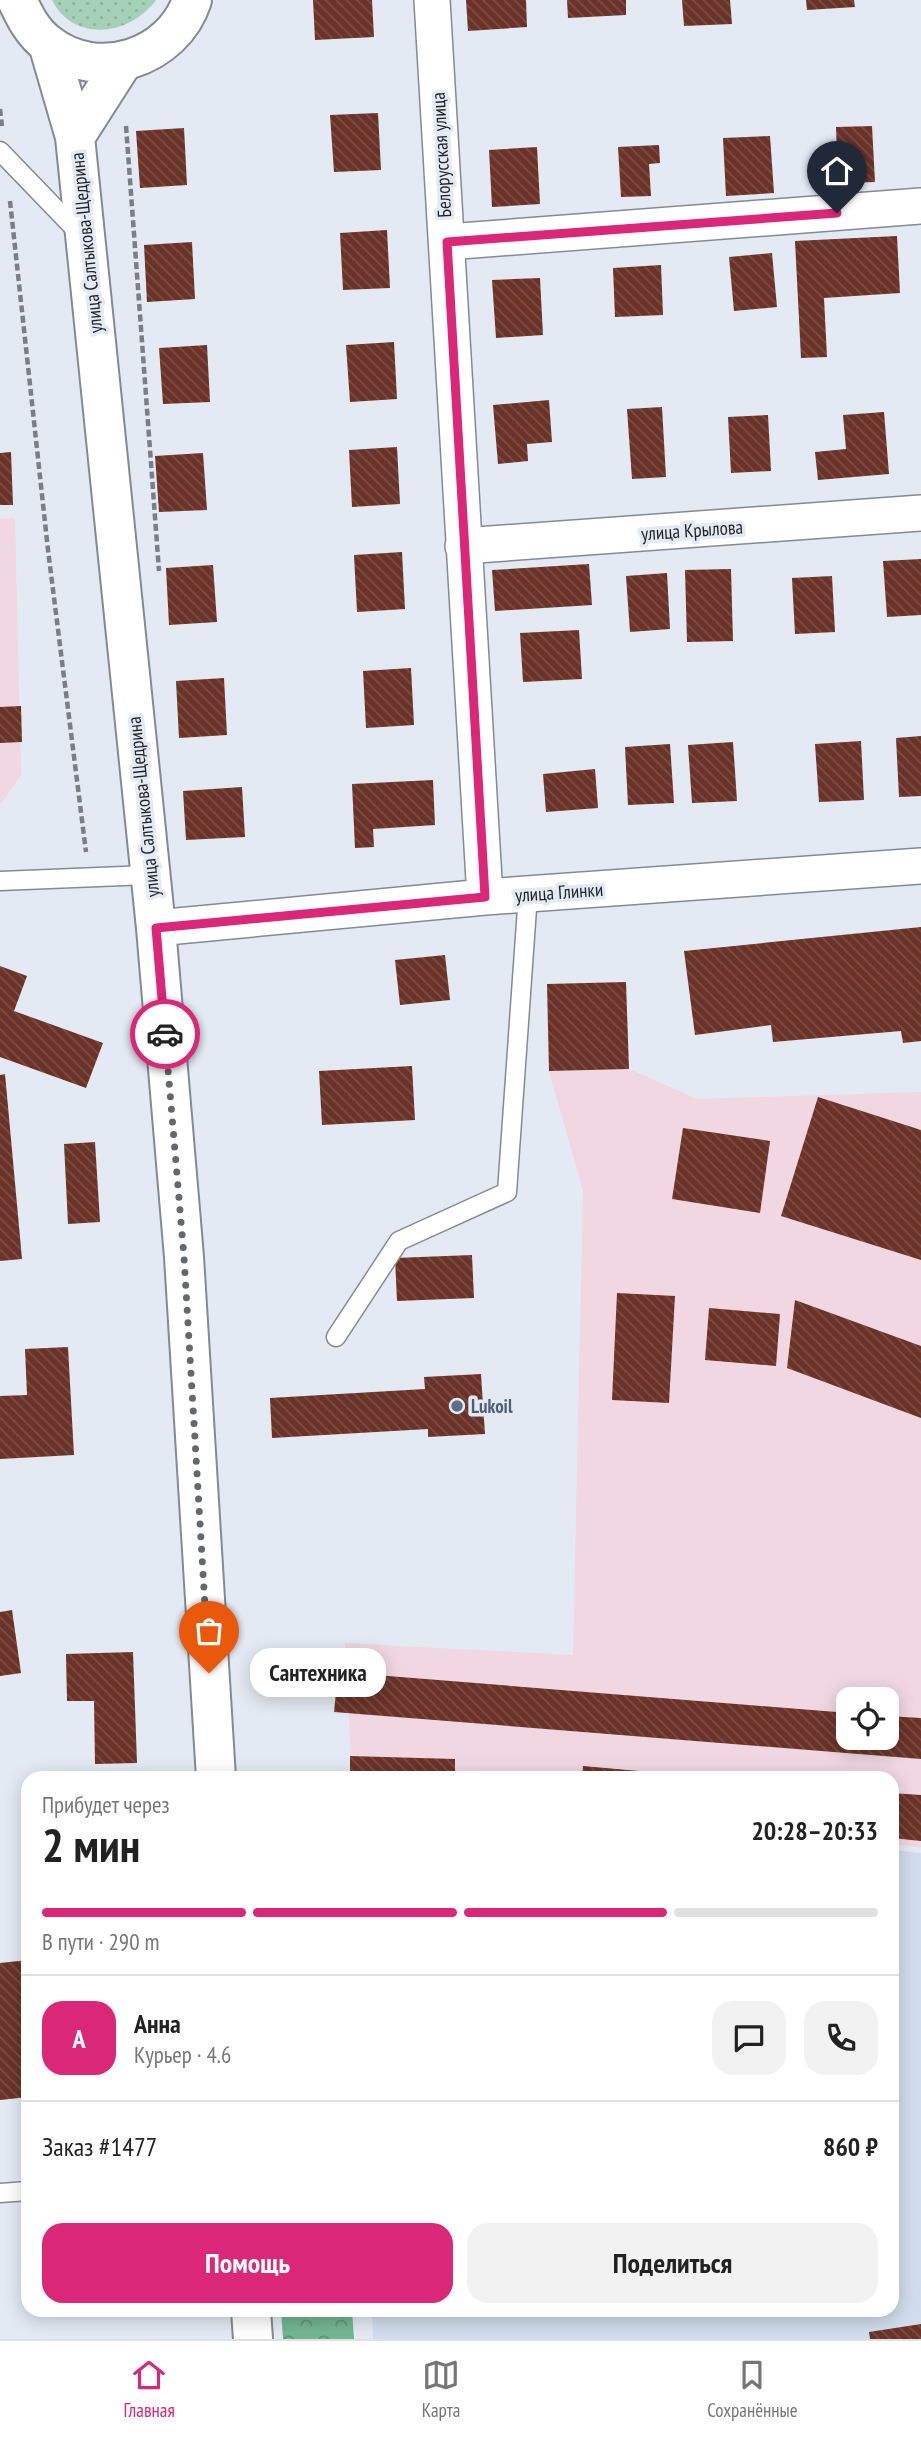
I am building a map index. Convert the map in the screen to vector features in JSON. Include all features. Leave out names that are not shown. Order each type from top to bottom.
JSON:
[{"type":"main road","points":[[17,0],[28,23],[48,44],[71,57],[97,64],[123,62],[149,52],[172,35],[188,13],[192,0]]},
{"type":"main road","points":[[48,44],[75,137]]},
{"type":"main road","name":"улица Салтыкова-Щедрина","points":[[123,62],[75,137],[156,928],[184,1257],[216,1771]]},
{"type":"main road","points":[[251,2317],[253,2339]]},
{"type":"street","name":"Белорусская улица","points":[[432,0],[485,897]]},
{"type":"street","points":[[447,242],[921,206]]},
{"type":"street","name":"улица Крылова","points":[[463,546],[921,513]]},
{"type":"street","name":"улица Глинки","points":[[156,928],[485,897],[921,866]]},
{"type":"lane","points":[[3,153],[86,240]]},
{"type":"lane","points":[[0,881],[149,875]]},
{"type":"lane","points":[[336,1337],[399,1241],[507,1192],[528,894]]},
{"type":"lane","points":[[0,2193],[21,2192]]},
{"type":"path","points":[[0,109],[49,564],[89,877]]},
{"type":"path","points":[[125,119],[160,578]]},
{"type":"shaded area","points":[[15,518],[21,775],[0,805],[0,519]]},
{"type":"shaded area","points":[[629,1069],[697,1099],[921,1092],[921,1847],[899,1845],[899,1771],[352,1771],[345,1643],[573,1655],[583,1191],[549,1071]]},
{"type":"shaded area","points":[[899,1851],[921,1853],[921,2339],[373,2339],[372,2317],[899,2317]]},
{"type":"green space","points":[[52,0],[156,0],[132,21],[103,30],[88,29],[74,23],[62,14]]},
{"type":"green space","points":[[281,2317],[352,2317],[354,2339],[283,2339]]},
{"type":"building","points":[[313,0],[372,0],[374,37],[315,40]]},
{"type":"building","points":[[466,0],[526,0],[527,27],[468,31]]},
{"type":"building","points":[[567,0],[626,0],[626,15],[568,18]]},
{"type":"building","points":[[682,0],[730,0],[732,24],[684,26]]},
{"type":"building","points":[[806,0],[854,0],[855,7],[807,10]]},
{"type":"building","points":[[378,113],[381,170],[334,172],[330,115]]},
{"type":"building","points":[[872,126],[875,182],[838,183],[836,127]]},
{"type":"building","points":[[184,128],[187,185],[140,188],[136,131]]},
{"type":"building","points":[[770,136],[774,193],[726,196],[723,138]]},
{"type":"building","points":[[659,145],[660,163],[649,164],[651,196],[621,197],[618,147]]},
{"type":"building","points":[[537,147],[540,204],[492,207],[489,150]]},
{"type":"building","points":[[387,230],[390,288],[343,290],[340,233]]},
{"type":"building","points":[[897,236],[900,293],[824,298],[827,357],[801,358],[795,241]]},
{"type":"building","points":[[192,242],[195,299],[147,302],[144,245]]},
{"type":"building","points":[[772,253],[777,307],[734,311],[729,257]]},
{"type":"building","points":[[661,265],[663,315],[615,317],[613,268]]},
{"type":"building","points":[[540,278],[543,335],[496,338],[492,280]]},
{"type":"building","points":[[394,342],[397,399],[350,402],[346,345]]},
{"type":"building","points":[[207,345],[210,402],[163,404],[159,348]]},
{"type":"building","points":[[549,400],[552,442],[527,444],[528,461],[498,464],[493,405]]},
{"type":"building","points":[[662,407],[666,477],[632,479],[627,409]]},
{"type":"building","points":[[884,412],[889,474],[818,480],[815,452],[846,449],[843,415]]},
{"type":"building","points":[[768,415],[771,471],[731,473],[728,417]]},
{"type":"building","points":[[397,447],[400,504],[352,507],[349,450]]},
{"type":"building","points":[[11,452],[13,505],[0,505],[0,453]]},
{"type":"building","points":[[203,453],[207,510],[159,512],[155,456]]},
{"type":"building","points":[[402,552],[405,609],[357,612],[354,555]]},
{"type":"building","points":[[921,559],[921,615],[887,617],[883,561]]},
{"type":"building","points":[[589,564],[592,605],[495,611],[492,570]]},
{"type":"building","points":[[213,565],[217,622],[169,625],[166,568]]},
{"type":"building","points":[[731,569],[733,641],[687,642],[685,570]]},
{"type":"building","points":[[667,573],[670,629],[630,632],[626,576]]},
{"type":"building","points":[[832,576],[835,632],[795,634],[792,578]]},
{"type":"building","points":[[579,630],[582,679],[523,682],[520,633]]},
{"type":"building","points":[[411,668],[414,725],[366,728],[363,671]]},
{"type":"building","points":[[224,678],[227,735],[179,738],[176,681]]},
{"type":"building","points":[[21,706],[22,742],[0,743],[0,707]]},
{"type":"building","points":[[921,736],[921,796],[899,797],[896,738]]},
{"type":"building","points":[[861,741],[864,800],[819,802],[815,744]]},
{"type":"building","points":[[733,742],[737,801],[692,803],[688,745]]},
{"type":"building","points":[[670,744],[674,803],[628,805],[625,747]]},
{"type":"building","points":[[595,769],[598,808],[546,812],[543,774]]},
{"type":"building","points":[[433,780],[435,825],[373,829],[374,847],[355,848],[352,784]]},
{"type":"building","points":[[242,787],[245,837],[186,840],[183,791]]},
{"type":"building","points":[[921,927],[921,1041],[903,1043],[901,1031],[773,1042],[771,1025],[695,1035],[684,951]]},
{"type":"building","points":[[445,955],[450,1000],[400,1005],[395,960]]},
{"type":"building","points":[[0,966],[27,976],[14,1011],[103,1043],[86,1088],[0,1057]]},
{"type":"building","points":[[626,982],[629,1069],[549,1071],[547,984]]},
{"type":"building","points":[[412,1066],[415,1120],[322,1125],[319,1071]]},
{"type":"building","points":[[5,1074],[22,1259],[0,1261],[0,1075]]},
{"type":"building","points":[[818,1097],[921,1130],[921,1260],[781,1216]]},
{"type":"building","points":[[683,1128],[770,1141],[760,1213],[672,1199]]},
{"type":"building","points":[[95,1142],[100,1222],[68,1224],[64,1144]]},
{"type":"building","points":[[472,1255],[474,1298],[397,1301],[395,1258]]},
{"type":"building","points":[[617,1293],[675,1296],[669,1403],[612,1400]]},
{"type":"building","points":[[795,1300],[921,1346],[921,1418],[787,1368]]},
{"type":"building","points":[[709,1308],[780,1314],[776,1366],[705,1360]]},
{"type":"building","points":[[68,1347],[74,1455],[0,1459],[0,1396],[27,1395],[25,1349]]},
{"type":"building","points":[[481,1374],[485,1434],[428,1437],[428,1429],[272,1438],[270,1398],[425,1389],[424,1377]]},
{"type":"building","points":[[12,1610],[21,1673],[0,1676],[0,1612]]},
{"type":"building","points":[[133,1652],[137,1763],[95,1764],[94,1701],[67,1701],[66,1654]]},
{"type":"building","points":[[338,1672],[836,1712],[836,1750],[899,1750],[899,1717],[921,1718],[921,1759],[334,1712]]},
{"type":"building","points":[[350,1756],[455,1759],[455,1771],[350,1771]]},
{"type":"building","points":[[583,1766],[639,1771],[583,1771]]},
{"type":"building","points":[[899,1793],[921,1795],[921,1841],[899,1839]]},
{"type":"building","points":[[21,1961],[21,2098],[0,2100],[0,1963]]},
{"type":"building","points":[[921,2324],[921,2339],[870,2339],[869,2332]]},
{"type":"way so far","points":[[165,1034],[184,1257],[209,1673]]},
{"type":"place","name":"Lukoil","points":[[457,1406]]},
{"type":"place","name":"Сантехника","points":[[209,1673]]},
{"type":"route","points":[[165,1034],[156,928],[485,897],[447,242],[837,213]]}]
